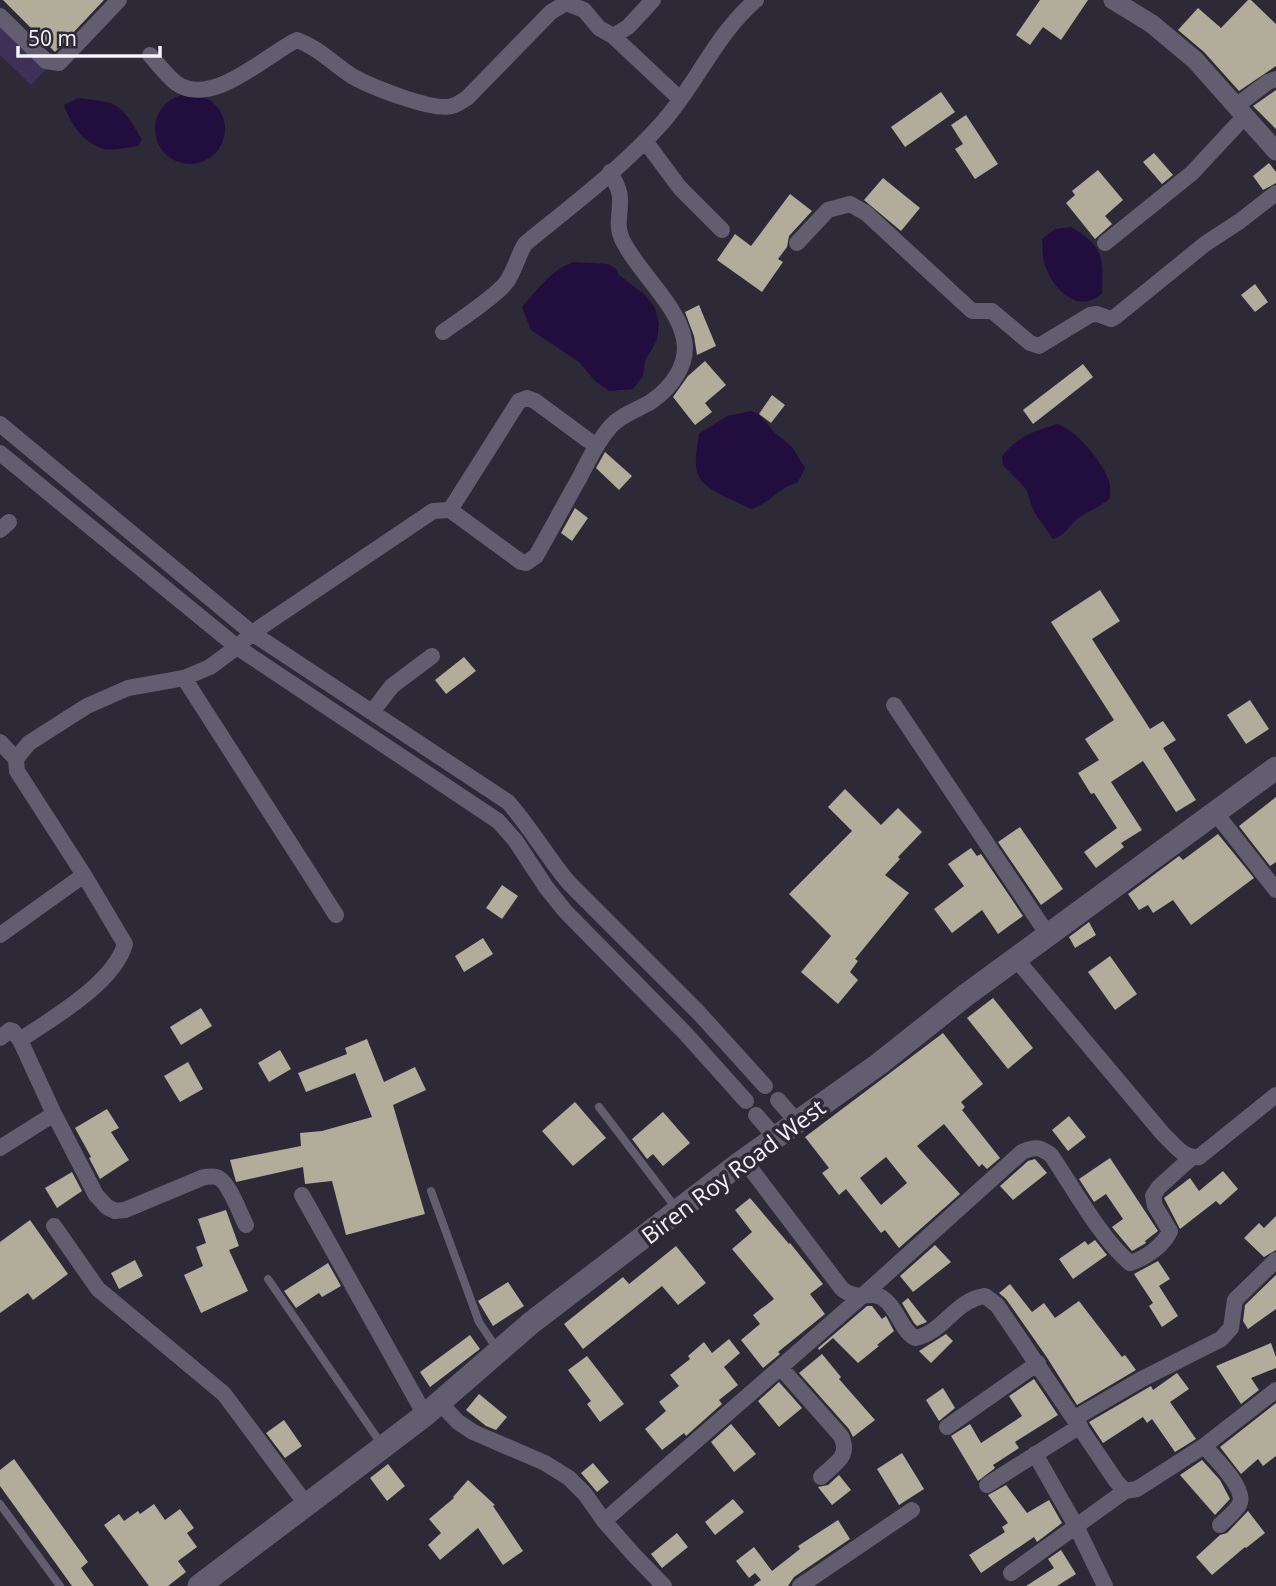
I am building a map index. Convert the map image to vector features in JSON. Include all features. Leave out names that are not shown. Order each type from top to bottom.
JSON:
[{"type":"main road","name":"Biren Roy Road West","points":[[199,1586],[432,1409],[531,1324],[744,1160],[879,1064],[1214,811],[1276,768]]},
{"type":"street","points":[[613,36],[628,27],[653,0]]},
{"type":"street","points":[[443,332],[505,284],[525,244],[645,141],[680,99],[723,36],[756,0]]},
{"type":"street","points":[[1113,0],[1152,24],[1195,60],[1276,151]]},
{"type":"street","points":[[0,16],[46,61],[59,63],[114,2]]},
{"type":"street","points":[[150,55],[177,84],[194,89],[238,79],[264,63],[281,47],[297,40],[312,45],[351,75],[373,87],[434,106],[450,107],[467,98],[551,12],[566,4],[583,10],[599,28],[613,36],[680,99]]},
{"type":"street","points":[[1104,243],[1192,173],[1240,111],[1268,82],[1276,79]]},
{"type":"street","points":[[645,141],[680,188],[722,230]]},
{"type":"street","points":[[16,760],[29,743],[87,706],[128,688],[184,677],[210,667],[252,633],[425,515],[441,509],[450,510],[521,562],[526,564],[532,561],[596,446],[617,420],[662,393],[681,369],[685,354],[684,336],[670,309],[622,240],[618,218],[619,191],[610,172]]},
{"type":"street","points":[[797,243],[828,210],[838,205],[850,204],[866,213],[972,311],[992,311],[1030,343],[1039,346],[1093,313],[1111,319],[1115,317],[1205,244],[1276,193]]},
{"type":"street","points":[[450,510],[519,401],[527,398],[535,401],[596,446]]},
{"type":"street","points":[[0,424],[252,633],[508,802],[522,818],[549,860],[586,902],[698,1012],[765,1086]]},
{"type":"street","points":[[16,438],[1,454],[237,647],[498,821],[565,911],[686,1034],[746,1101]]},
{"type":"street","points":[[372,712],[392,686],[432,656]]},
{"type":"street","points":[[184,677],[336,915]]},
{"type":"street","points":[[894,705],[1048,935]]},
{"type":"street","points":[[0,742],[16,760],[17,771],[125,944],[123,953],[82,999],[20,1040]]},
{"type":"street","points":[[1214,811],[1276,890]]},
{"type":"street","points":[[0,935],[84,875]]},
{"type":"street","points":[[1016,959],[1163,1134],[1183,1154],[1191,1158],[1199,1157],[1276,1095]]},
{"type":"street","points":[[0,1038],[10,1030],[20,1040],[96,1195],[107,1207],[115,1212],[125,1210],[204,1177],[215,1176],[221,1179],[227,1188],[246,1225]]},
{"type":"street","points":[[778,1100],[798,1123]]},
{"type":"street","points":[[0,1148],[54,1114]]},
{"type":"street","points":[[757,1115],[776,1138]]},
{"type":"street","points":[[604,1521],[781,1368],[1022,1152],[1033,1147],[1042,1148],[1051,1155],[1121,1255],[1130,1263],[1141,1260],[1166,1240],[1170,1231],[1155,1206],[1153,1196],[1191,1158]]},
{"type":"street","points":[[744,1160],[842,1289],[851,1295],[861,1297],[876,1294],[886,1300],[906,1333],[915,1338],[925,1336],[970,1298],[985,1296],[997,1305],[1116,1482],[1125,1491]]},
{"type":"street","points":[[302,1195],[432,1409],[473,1432],[545,1462],[569,1478],[585,1494],[604,1521],[664,1586]]},
{"type":"street","points":[[54,1226],[98,1289],[224,1394],[306,1504]]},
{"type":"street","points":[[987,1485],[1142,1379],[1221,1339],[1231,1328],[1235,1300],[1276,1260]]},
{"type":"street","points":[[947,1427],[1038,1363]]},
{"type":"street","points":[[781,1368],[846,1445],[844,1455],[821,1477]]},
{"type":"street","points":[[1011,1573],[1125,1491],[1138,1489],[1204,1446],[1276,1390]]},
{"type":"street","points":[[1204,1446],[1238,1487],[1242,1496],[1240,1504],[1220,1525]]},
{"type":"street","points":[[1035,1454],[1076,1526],[1105,1586]]},
{"type":"street","points":[[800,1586],[912,1510]]},
{"type":"lane","points":[[599,1107],[678,1211]]},
{"type":"lane","points":[[431,1191],[479,1322],[499,1351]]},
{"type":"lane","points":[[268,1279],[383,1447]]},
{"type":"lane","points":[[0,1504],[60,1586]]},
{"type":"shaded area","points":[[0,19],[49,66],[31,85],[0,55]]},
{"type":"shaded area","points":[[190,94],[215,104],[225,129],[215,154],[190,164],[165,154],[155,129],[165,104]]},
{"type":"shaded area","points":[[78,98],[103,101],[118,107],[142,139],[138,146],[104,149],[90,142],[74,126],[64,105]]},
{"type":"shaded area","points":[[1071,227],[1090,241],[1100,254],[1102,293],[1093,300],[1084,302],[1066,296],[1052,280],[1044,262],[1042,239],[1055,229]]},
{"type":"shaded area","points":[[574,262],[608,264],[645,295],[655,308],[659,323],[657,340],[645,361],[643,376],[633,389],[609,391],[596,382],[579,362],[531,330],[522,307],[552,275]]},
{"type":"shaded area","points":[[751,411],[759,414],[774,432],[792,447],[805,468],[798,482],[751,509],[707,486],[698,475],[696,460],[699,434],[727,416]]},
{"type":"shaded area","points":[[1057,424],[1072,432],[1095,456],[1109,481],[1110,498],[1053,539],[1034,512],[1026,489],[1003,465],[1002,457],[1020,440]]},
{"type":"building","points":[[3,0],[104,0],[55,52]]},
{"type":"building","points":[[1040,0],[1088,0],[1061,40],[1043,27],[1030,45],[1016,35]]},
{"type":"building","points":[[1248,0],[1276,24],[1276,66],[1239,91],[1204,52],[1178,30],[1198,8],[1221,28]]},
{"type":"building","points":[[1276,90],[1276,129],[1253,106]]},
{"type":"building","points":[[941,92],[955,112],[905,147],[891,127]]},
{"type":"building","points":[[966,115],[998,164],[975,179],[955,149],[963,144],[951,125]]},
{"type":"building","points":[[1154,153],[1173,175],[1162,184],[1143,162]]},
{"type":"building","points":[[1269,163],[1276,172],[1276,183],[1263,190],[1253,176]]},
{"type":"building","points":[[1098,170],[1123,200],[1105,216],[1112,224],[1095,239],[1066,203],[1075,195],[1072,191]]},
{"type":"building","points":[[883,178],[920,208],[901,231],[864,200]]},
{"type":"building","points":[[790,194],[812,211],[789,236],[787,247],[778,259],[783,262],[762,292],[717,260],[735,234],[751,246]]},
{"type":"building","points":[[1255,284],[1268,302],[1255,312],[1241,295]]},
{"type":"building","points":[[699,305],[716,346],[697,355],[694,336],[685,312]]},
{"type":"building","points":[[705,361],[726,385],[705,403],[712,412],[695,425],[673,397],[688,376]]},
{"type":"building","points":[[1083,364],[1093,377],[1033,424],[1023,410]]},
{"type":"building","points":[[772,395],[785,405],[771,423],[759,414]]},
{"type":"building","points":[[605,452],[632,476],[619,490],[596,468]]},
{"type":"building","points":[[575,508],[588,518],[572,541],[561,533]]},
{"type":"building","points":[[1100,590],[1120,621],[1092,639],[1150,729],[1163,721],[1176,740],[1163,748],[1196,800],[1176,812],[1143,761],[1111,782],[1142,830],[1121,843],[1124,847],[1096,868],[1084,852],[1117,828],[1078,773],[1099,760],[1085,739],[1114,720],[1051,622]]},
{"type":"building","points":[[464,657],[476,671],[446,694],[435,680]]},
{"type":"building","points":[[1250,700],[1269,729],[1246,744],[1227,715]]},
{"type":"building","points":[[845,789],[881,825],[898,808],[922,832],[885,875],[909,893],[855,959],[858,961],[850,972],[858,980],[838,1004],[801,972],[831,936],[789,894],[852,831],[828,807]]},
{"type":"building","points":[[1276,797],[1276,862],[1270,866],[1239,826]]},
{"type":"building","points":[[1020,827],[1063,889],[1041,905],[998,842]]},
{"type":"building","points":[[1218,834],[1254,878],[1191,925],[1173,900],[1153,913],[1148,905],[1139,910],[1128,894],[1179,856],[1183,860]]},
{"type":"building","points":[[971,848],[977,856],[981,854],[1023,916],[998,934],[982,910],[952,933],[934,909],[964,886],[948,864]]},
{"type":"building","points":[[502,885],[518,896],[502,919],[486,908]]},
{"type":"building","points":[[1089,922],[1096,935],[1075,948],[1069,937]]},
{"type":"building","points":[[483,938],[493,954],[464,972],[455,956]]},
{"type":"building","points":[[1110,956],[1137,994],[1115,1010],[1088,972]]},
{"type":"building","points":[[993,998],[1033,1048],[1008,1069],[967,1018]]},
{"type":"building","points":[[201,1008],[212,1026],[181,1045],[170,1027]]},
{"type":"building","points":[[943,1033],[983,1084],[961,1102],[965,1107],[962,1110],[1000,1158],[987,1169],[982,1164],[979,1167],[944,1124],[917,1146],[960,1194],[899,1248],[885,1230],[881,1233],[846,1189],[839,1195],[822,1173],[829,1168],[805,1137]],"holes":[[[886,1157],[907,1183],[881,1205],[860,1178]]]},
{"type":"building","points":[[367,1039],[384,1082],[415,1067],[426,1090],[393,1105],[425,1214],[346,1235],[332,1181],[305,1184],[303,1167],[236,1182],[230,1160],[301,1146],[300,1133],[322,1131],[372,1117],[355,1073],[306,1092],[298,1073],[347,1054],[345,1048]]},
{"type":"building","points":[[280,1050],[291,1069],[269,1082],[258,1063]]},
{"type":"building","points":[[188,1062],[203,1089],[180,1102],[164,1076]]},
{"type":"building","points":[[575,1102],[606,1138],[573,1166],[542,1131]]},
{"type":"building","points":[[107,1109],[119,1128],[111,1132],[129,1160],[100,1179],[75,1128]]},
{"type":"building","points":[[663,1112],[690,1143],[663,1166],[653,1154],[647,1159],[632,1139]]},
{"type":"building","points":[[1069,1116],[1086,1137],[1068,1151],[1052,1130]]},
{"type":"building","points":[[1110,1158],[1158,1231],[1145,1241],[1146,1243],[1132,1251],[1112,1227],[1123,1219],[1106,1194],[1094,1202],[1079,1179]]},
{"type":"building","points":[[1035,1159],[1047,1173],[1013,1200],[1000,1186],[1028,1161]]},
{"type":"building","points":[[1223,1171],[1238,1189],[1220,1205],[1216,1201],[1180,1229],[1164,1198],[1190,1178],[1199,1191]]},
{"type":"building","points":[[72,1172],[82,1191],[57,1208],[45,1188]]},
{"type":"building","points":[[750,1198],[823,1284],[810,1294],[825,1314],[778,1352],[780,1354],[763,1368],[741,1340],[760,1324],[753,1315],[774,1299],[732,1249],[752,1232],[735,1210]]},
{"type":"building","points":[[226,1210],[239,1246],[229,1250],[248,1291],[201,1313],[184,1275],[203,1266],[196,1247],[206,1243],[198,1219]]},
{"type":"building","points":[[1276,1216],[1276,1250],[1264,1257],[1244,1238],[1259,1223],[1264,1228]]},
{"type":"building","points":[[30,1220],[68,1274],[33,1300],[28,1293],[0,1313],[0,1242]]},
{"type":"building","points":[[1095,1240],[1107,1255],[1073,1279],[1059,1259],[1085,1241],[1088,1245]]},
{"type":"building","points":[[935,1245],[951,1262],[913,1292],[900,1276]]},
{"type":"building","points":[[676,1246],[706,1283],[678,1305],[662,1286],[583,1349],[564,1324],[623,1277],[629,1284]]},
{"type":"building","points":[[135,1260],[143,1276],[119,1289],[111,1273]]},
{"type":"building","points":[[1158,1261],[1170,1279],[1159,1286],[1178,1316],[1162,1327],[1149,1306],[1153,1303],[1134,1274]]},
{"type":"building","points":[[328,1263],[341,1286],[322,1297],[319,1293],[296,1308],[284,1291]]},
{"type":"building","points":[[1276,1275],[1276,1309],[1248,1329],[1243,1321],[1245,1305]]},
{"type":"building","points":[[508,1282],[524,1306],[493,1326],[478,1301]]},
{"type":"building","points":[[1010,1284],[1032,1312],[1044,1303],[1055,1318],[1079,1301],[1122,1357],[1125,1355],[1136,1370],[1077,1405],[1046,1356],[999,1293]]},
{"type":"building","points":[[908,1298],[927,1322],[917,1326],[914,1323],[902,1303]]},
{"type":"building","points":[[867,1306],[872,1306],[882,1319],[886,1316],[894,1331],[877,1345],[879,1346],[858,1363],[833,1338],[819,1350],[818,1348]]},
{"type":"building","points":[[946,1334],[953,1341],[931,1363],[919,1351]]},
{"type":"building","points":[[470,1335],[480,1349],[430,1387],[420,1372]]},
{"type":"building","points":[[729,1339],[740,1353],[724,1367],[738,1385],[719,1400],[722,1404],[686,1436],[684,1433],[662,1450],[645,1429],[666,1411],[659,1402],[679,1386],[670,1375],[690,1359],[688,1356],[704,1342],[712,1353]]},
{"type":"building","points":[[1271,1343],[1276,1357],[1276,1368],[1251,1378],[1259,1390],[1241,1404],[1216,1366]]},
{"type":"building","points":[[822,1354],[841,1377],[839,1379],[875,1420],[853,1437],[849,1429],[799,1373]]},
{"type":"building","points":[[587,1356],[624,1404],[600,1422],[587,1404],[591,1401],[568,1370]]},
{"type":"building","points":[[1177,1373],[1189,1389],[1170,1402],[1196,1439],[1175,1452],[1152,1419],[1147,1423],[1143,1417],[1103,1443],[1089,1422],[1151,1386],[1153,1390]]},
{"type":"building","points":[[1034,1379],[1058,1415],[1015,1442],[1019,1448],[993,1465],[995,1468],[978,1481],[951,1436],[970,1424],[981,1443],[1022,1416],[1009,1396]]},
{"type":"building","points":[[779,1382],[802,1408],[779,1427],[758,1401]]},
{"type":"building","points":[[943,1388],[955,1408],[939,1421],[926,1400]]},
{"type":"building","points":[[479,1394],[507,1417],[496,1430],[486,1426],[466,1410]]},
{"type":"building","points":[[1276,1403],[1276,1456],[1263,1466],[1258,1459],[1241,1474],[1220,1447]]},
{"type":"building","points":[[284,1420],[302,1446],[285,1458],[266,1433]]},
{"type":"building","points":[[731,1424],[756,1454],[734,1472],[711,1442]]},
{"type":"building","points":[[902,1453],[924,1489],[899,1505],[877,1469]]},
{"type":"building","points":[[14,1459],[88,1562],[81,1568],[94,1586],[72,1586],[0,1486],[0,1470]]},
{"type":"building","points":[[1202,1460],[1220,1480],[1230,1499],[1215,1515],[1180,1475]]},
{"type":"building","points":[[593,1463],[609,1482],[597,1492],[581,1473]]},
{"type":"building","points":[[388,1464],[405,1486],[387,1501],[370,1478]]},
{"type":"building","points":[[839,1475],[851,1490],[832,1505],[818,1487],[828,1485]]},
{"type":"building","points":[[468,1480],[495,1505],[493,1506],[523,1551],[503,1565],[478,1528],[440,1560],[428,1545],[441,1533],[429,1519],[454,1498]]},
{"type":"building","points":[[1006,1485],[1027,1513],[1049,1500],[1062,1523],[1037,1542],[1034,1537],[981,1573],[969,1555],[1005,1532],[1002,1527],[1008,1523],[988,1495]]},
{"type":"building","points":[[733,1499],[744,1512],[715,1535],[705,1522]]},
{"type":"building","points":[[154,1504],[165,1520],[180,1509],[194,1528],[187,1533],[197,1547],[178,1561],[186,1572],[168,1586],[149,1586],[104,1525],[119,1514],[124,1521]]},
{"type":"building","points":[[1248,1511],[1265,1533],[1212,1575],[1196,1557],[1220,1535],[1227,1533]]},
{"type":"building","points":[[838,1520],[850,1539],[794,1577],[788,1586],[753,1586],[761,1580],[755,1573],[749,1578],[736,1561],[754,1547],[772,1571],[800,1549],[798,1546]]},
{"type":"building","points":[[677,1533],[688,1547],[662,1568],[651,1554]]},
{"type":"building","points":[[1061,1550],[1076,1574],[1057,1586],[1026,1586],[1054,1568],[1048,1559]]}]
